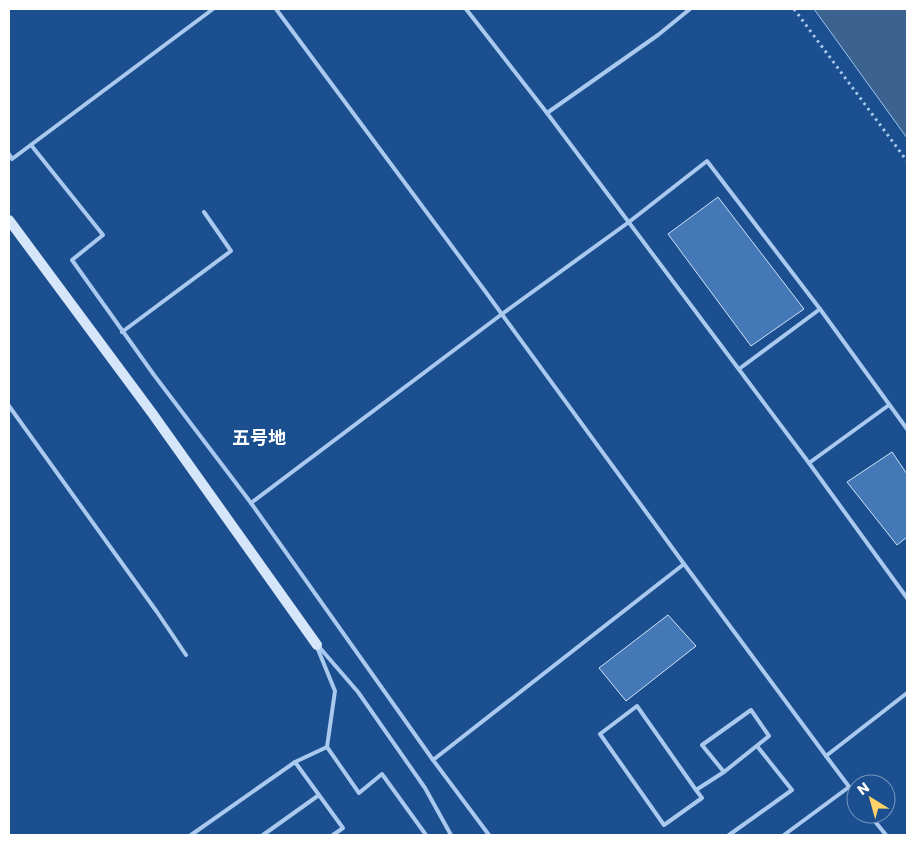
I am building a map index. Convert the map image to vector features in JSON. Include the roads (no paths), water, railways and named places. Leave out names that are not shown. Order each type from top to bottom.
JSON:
[{"type":"street","points":[[9,220],[152,413],[317,645]]},
{"type":"lane","points":[[9,154],[12,159],[214,9]]},
{"type":"lane","points":[[276,9],[846,783]]},
{"type":"lane","points":[[547,113],[658,35],[690,9]]},
{"type":"lane","points":[[469,10],[739,369],[907,598]]},
{"type":"lane","points":[[31,145],[103,234],[72,260],[122,332],[251,503],[489,835]]},
{"type":"lane","points":[[251,503],[502,314],[629,222],[707,161],[820,309],[907,429]]},
{"type":"lane","points":[[122,332],[231,250],[204,212]]},
{"type":"lane","points":[[739,369],[820,309]]},
{"type":"lane","points":[[809,463],[889,405]]},
{"type":"lane","points":[[9,406],[157,612],[186,656]]},
{"type":"lane","points":[[434,760],[684,564]]},
{"type":"lane","points":[[317,645],[335,691],[327,747],[359,793],[382,774],[426,835]]},
{"type":"lane","points":[[317,645],[358,692],[425,788],[450,835]]},
{"type":"lane","points":[[826,756],[907,693]]},
{"type":"lane","points":[[636,706],[696,790],[702,798],[664,825],[600,734],[636,706]]},
{"type":"lane","points":[[696,790],[724,772],[769,736],[751,710],[702,745],[724,772]]},
{"type":"lane","points":[[729,835],[792,790],[756,746]]},
{"type":"lane","points":[[192,835],[295,762],[327,747]]},
{"type":"lane","points":[[295,762],[343,828],[333,835]]},
{"type":"lane","points":[[784,835],[846,789]]},
{"type":"lane","points":[[263,835],[319,796]]},
{"type":"lane","points":[[877,824],[886,835]]},
{"type":"water","points":[[814,9],[907,9],[907,138]]},
{"type":"district","name":"五号地","points":[[259,437]]}]
